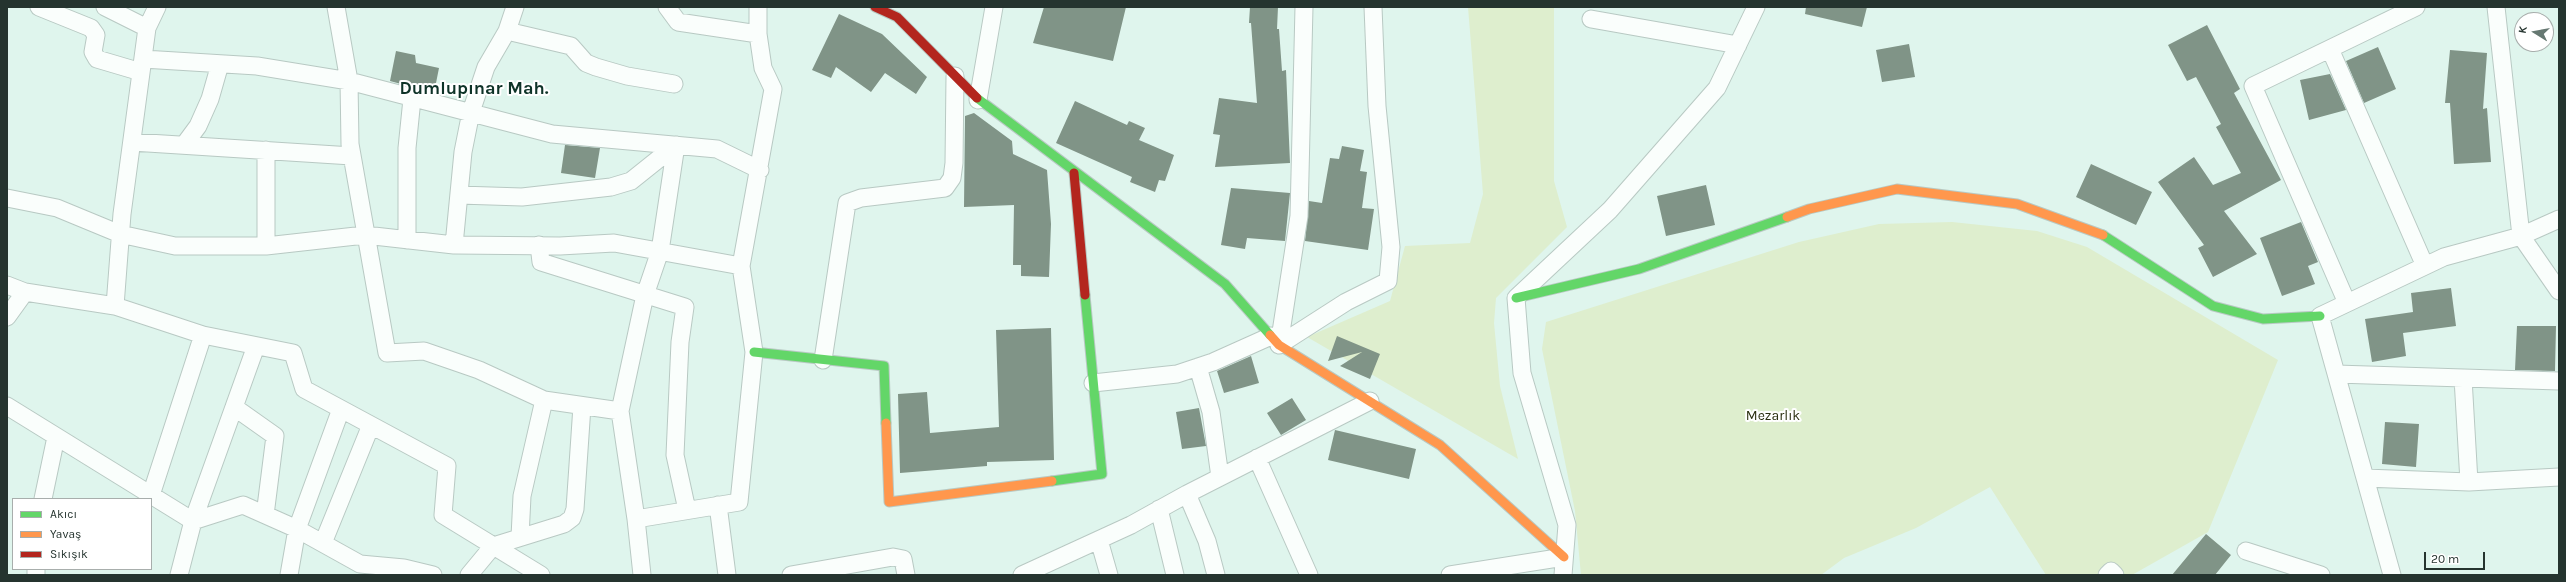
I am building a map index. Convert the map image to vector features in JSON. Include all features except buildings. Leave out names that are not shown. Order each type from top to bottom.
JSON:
[{"type":"street","points":[[39,7],[91,28],[96,35],[93,52],[97,59],[142,66],[220,64],[258,66],[349,80],[412,99],[471,112],[552,134],[717,149],[760,170]]},
{"type":"street","points":[[105,7],[146,28]]},
{"type":"street","points":[[115,306],[120,234],[146,28],[157,7]]},
{"type":"street","points":[[336,7],[349,80],[352,156],[387,353],[424,351],[479,370],[544,400],[620,411]]},
{"type":"street","points":[[454,245],[463,152],[471,112],[486,67],[507,31],[515,7]]},
{"type":"street","points":[[667,7],[678,22],[758,34]]},
{"type":"street","points":[[636,519],[739,502],[754,352],[741,266],[760,170],[773,89],[763,68],[758,34],[758,7]]},
{"type":"street","points":[[875,7],[897,17],[978,100],[1006,118],[1074,173],[1225,284],[1275,340],[1370,402],[1440,445],[1564,557]]},
{"type":"street","points":[[978,100],[994,7]]},
{"type":"street","points":[[1275,340],[1299,216],[1304,7]]},
{"type":"street","points":[[1093,383],[1177,374],[1198,367],[1275,340],[1388,281],[1390,247],[1377,106],[1373,7]]},
{"type":"street","points":[[1516,298],[1610,210],[1717,88],[1756,7]]},
{"type":"street","points":[[2347,303],[2253,86],[2416,7]]},
{"type":"street","points":[[2496,7],[2521,236],[2559,291]]},
{"type":"street","points":[[1591,18],[1738,45]]},
{"type":"street","points":[[507,31],[571,46],[586,63],[596,67],[674,84]]},
{"type":"street","points":[[2330,49],[2425,266]]},
{"type":"street","points":[[184,145],[198,126],[210,100],[220,64]]},
{"type":"street","points":[[823,360],[847,203],[862,198],[945,188],[952,178],[954,163],[954,76]]},
{"type":"street","points":[[407,240],[407,148],[412,99]]},
{"type":"street","points":[[132,142],[352,156]]},
{"type":"street","points":[[460,195],[522,197],[611,187],[631,181],[676,145]]},
{"type":"street","points":[[642,575],[636,519],[620,411],[645,295],[660,251],[676,145]]},
{"type":"street","points":[[266,150],[266,246]]},
{"type":"street","points":[[754,352],[884,366],[889,502],[1102,474],[1074,173]]},
{"type":"street","points":[[1516,298],[1639,269],[1809,209],[1897,189],[2017,204],[2108,237],[2213,306],[2263,319],[2320,316],[2444,257],[2521,236],[2559,219]]},
{"type":"street","points":[[7,198],[57,208],[120,234],[175,246],[266,246],[365,235],[454,245],[539,246],[614,243],[741,266]]},
{"type":"street","points":[[539,246],[541,262],[685,307],[680,342],[675,455],[687,510]]},
{"type":"street","points":[[7,285],[24,292],[115,306],[203,335],[293,353],[304,389],[447,466],[443,515],[541,575]]},
{"type":"street","points":[[7,317],[24,292]]},
{"type":"street","points":[[1516,298],[1522,373],[1567,525],[1563,575]]},
{"type":"street","points":[[2320,316],[2392,575]]},
{"type":"street","points":[[151,495],[203,335]]},
{"type":"street","points":[[179,575],[193,521],[256,346]]},
{"type":"street","points":[[1198,367],[1211,412],[1220,477]]},
{"type":"street","points":[[2336,374],[2559,381]]},
{"type":"street","points":[[2463,378],[2469,482]]},
{"type":"street","points":[[520,537],[522,496],[544,400]]},
{"type":"street","points":[[1032,573],[1370,402]]},
{"type":"street","points":[[7,406],[193,521],[244,505],[298,529],[324,543],[358,570],[404,568],[433,575]]},
{"type":"street","points":[[234,406],[275,436],[265,515]]},
{"type":"street","points":[[469,575],[493,546],[564,524],[572,518],[575,509],[582,406]]},
{"type":"street","points":[[289,575],[298,529],[341,409]]},
{"type":"street","points":[[324,543],[371,425]]},
{"type":"street","points":[[43,498],[56,436]]},
{"type":"street","points":[[1257,458],[1309,575]]},
{"type":"street","points":[[2365,478],[2469,482],[2559,477]]},
{"type":"street","points":[[1187,494],[1207,541],[1216,575]]},
{"type":"street","points":[[718,506],[728,575]]},
{"type":"street","points":[[1159,509],[1176,575]]},
{"type":"street","points":[[1099,540],[1109,575]]},
{"type":"street","points":[[2246,551],[2321,575]]},
{"type":"street","points":[[791,575],[893,557],[903,559],[906,575]]},
{"type":"street","points":[[1450,575],[1564,557]]},
{"type":"street","points":[[2107,575],[2111,571],[2115,575]]},
{"type":"green space","points":[[1468,7],[1554,7],[1554,181],[1567,227],[1496,298],[1494,323],[1500,386],[1518,459],[1307,337],[1390,301],[1405,246],[1470,243],[1483,194]]},
{"type":"green space","name":"Mezarlık","points":[[1952,222],[2037,231],[2087,247],[2278,360],[2208,532],[2132,575],[2046,575],[1990,487],[1916,528],[1844,558],[1821,575],[1581,575],[1575,511],[1542,349],[1546,322],[1799,242],[1879,224]]},
{"type":"traffic: fast","points":[[977,98],[1225,284],[1270,335]]},
{"type":"traffic: fast","points":[[1516,298],[1639,269],[1787,217]]},
{"type":"traffic: fast","points":[[2103,235],[2213,306],[2263,319],[2320,316]]},
{"type":"traffic: fast","points":[[1052,481],[1102,474],[1085,295]]},
{"type":"traffic: fast","points":[[754,352],[884,366],[886,423]]},
{"type":"traffic: slow","points":[[1787,217],[1809,209],[1897,189],[2017,204],[2103,235]]},
{"type":"traffic: slow","points":[[1270,335],[1279,345],[1440,445],[1564,557]]},
{"type":"traffic: slow","points":[[886,423],[889,502],[1052,481]]},
{"type":"traffic: jam","points":[[875,7],[897,17],[977,98]]},
{"type":"traffic: jam","points":[[1074,173],[1085,295]]},
{"type":"district","name":"Dumlupınar Mah.","points":[[474,89]]}]
